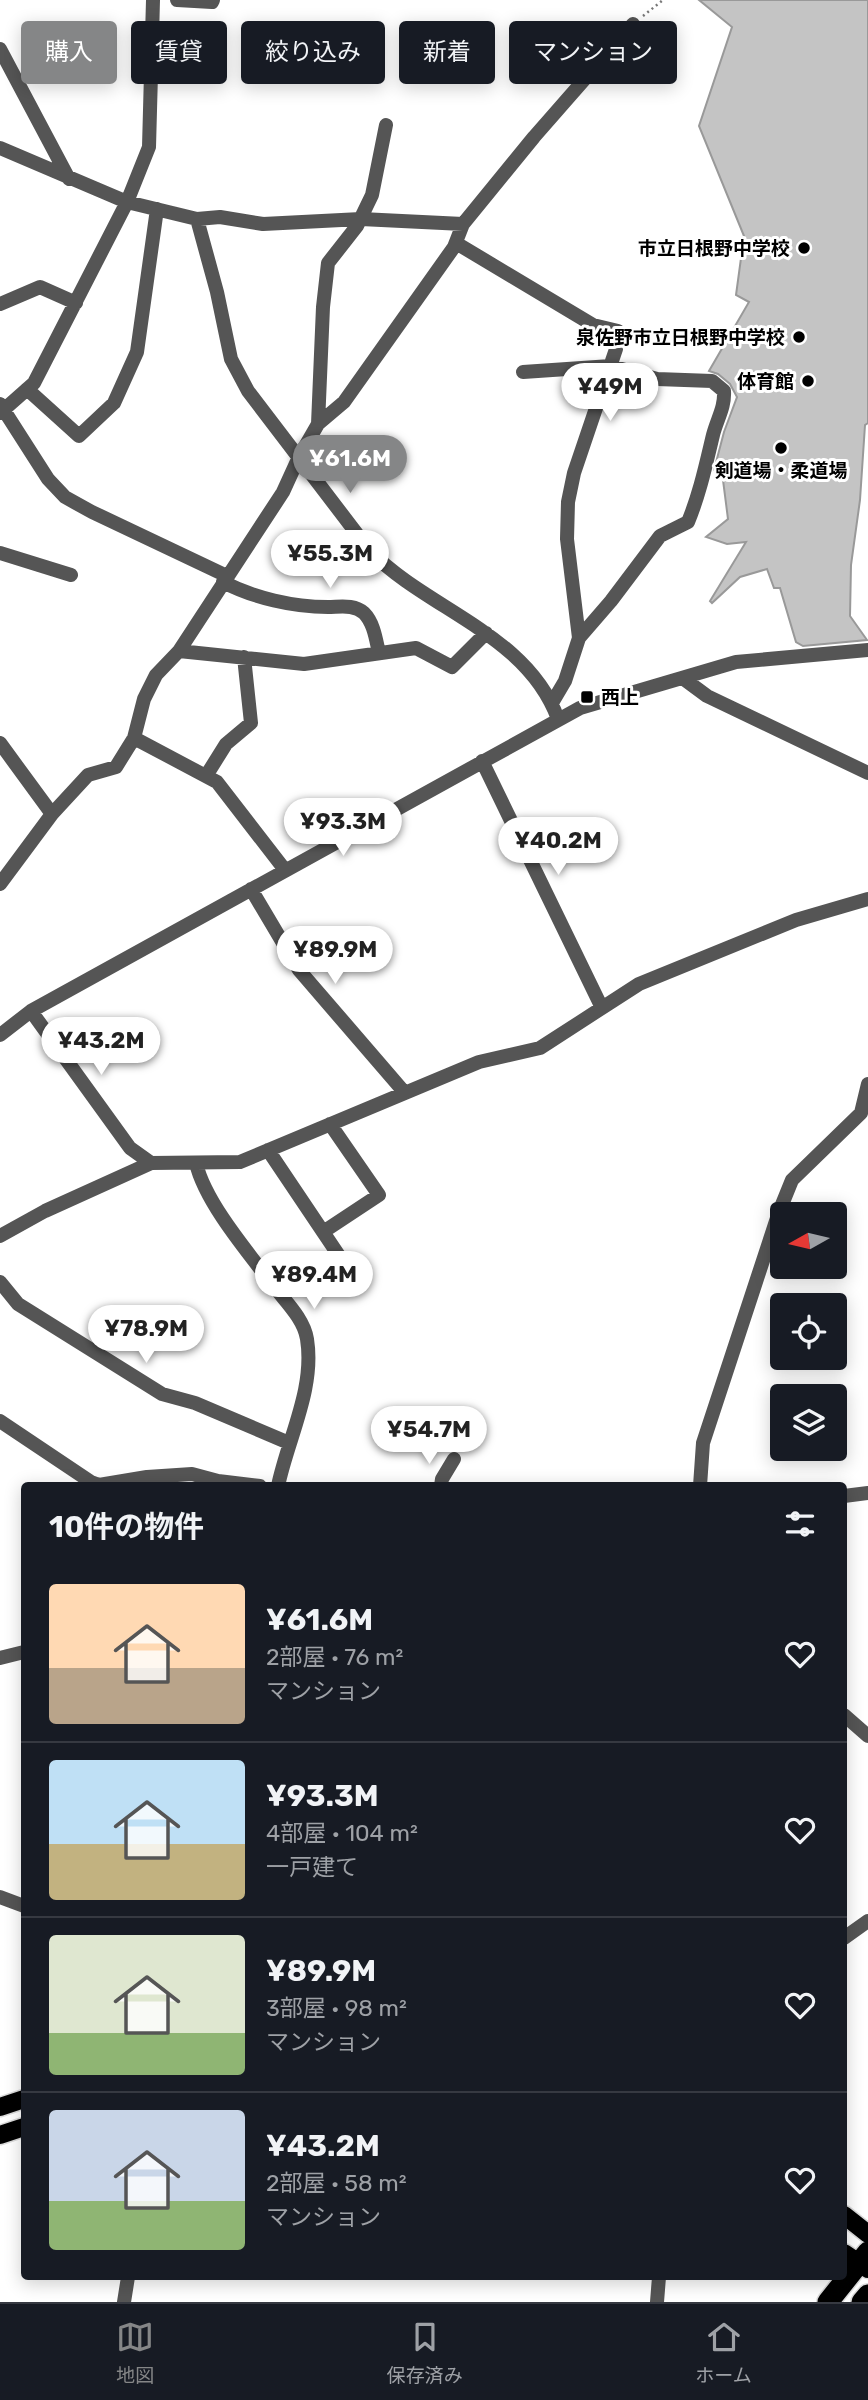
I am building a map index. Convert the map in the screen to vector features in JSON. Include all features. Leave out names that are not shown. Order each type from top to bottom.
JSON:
[{"type":"highway","points":[[847,2276],[859,2259]]},
{"type":"highway","points":[[828,2302],[844,2280]]},
{"type":"highway","points":[[862,2302],[868,2295]]},
{"type":"main road","points":[[0,2107],[21,2100]]},
{"type":"main road","points":[[0,2135],[21,2128]]},
{"type":"main road","points":[[847,2218],[868,2234]]},
{"type":"street","points":[[153,0],[149,147],[127,202],[34,383],[1,409],[48,479],[65,497],[225,579],[235,588],[281,602],[316,607],[355,607],[365,614],[372,626],[379,653]]},
{"type":"street","points":[[177,0],[213,0]]},
{"type":"street","points":[[0,49],[69,179]]},
{"type":"street","points":[[0,884],[52,814],[88,775],[116,767],[134,738],[144,699],[156,675],[179,651],[283,492],[318,424],[344,402],[456,243],[463,224],[581,84]]},
{"type":"street","points":[[318,424],[327,263],[361,219],[372,195],[386,125]]},
{"type":"street","points":[[0,148],[127,202],[197,219],[220,217],[263,223],[361,219],[463,224]]},
{"type":"street","points":[[27,389],[79,436],[114,402],[137,352],[157,209]]},
{"type":"street","points":[[197,219],[217,292],[231,359],[248,391],[370,551],[388,569],[501,642],[552,703],[558,719]]},
{"type":"street","points":[[456,243],[593,324],[618,331],[616,349],[574,473],[568,502],[567,539],[579,638]]},
{"type":"street","points":[[0,304],[40,287],[76,303]]},
{"type":"street","points":[[523,372],[611,366],[657,379],[712,381],[723,391],[724,404],[688,522],[660,536],[579,638],[565,681],[552,703]]},
{"type":"street","points":[[0,554],[71,575]]},
{"type":"street","points":[[179,651],[304,664],[416,648],[452,667],[486,633]]},
{"type":"street","points":[[2,1030],[31,1011],[285,870],[558,719],[594,702],[684,679],[736,662],[868,650]]},
{"type":"street","points":[[206,776],[226,744],[251,723],[244,657]]},
{"type":"street","points":[[684,679],[707,696],[868,774]]},
{"type":"street","points":[[134,738],[217,782],[285,870]]},
{"type":"street","points":[[0,743],[52,814]]},
{"type":"street","points":[[482,761],[602,1008]]},
{"type":"street","points":[[251,889],[299,970],[405,1093]]},
{"type":"street","points":[[0,1236],[46,1211],[152,1163],[240,1162],[479,1062],[540,1048],[639,984],[758,934],[868,899]]},
{"type":"street","points":[[31,1011],[131,1148],[152,1163]]},
{"type":"street","points":[[700,1482],[703,1443],[792,1180],[861,1113],[868,1084]]},
{"type":"street","points":[[323,1232],[379,1195],[330,1124]]},
{"type":"street","points":[[268,1150],[356,1281]]},
{"type":"street","points":[[195,1163],[215,1205],[297,1315],[307,1336],[301,1409],[279,1482]]},
{"type":"street","points":[[0,1282],[18,1304],[162,1394],[195,1404],[289,1443]]},
{"type":"street","points":[[0,1421],[91,1482]]},
{"type":"street","points":[[442,1482],[454,1459]]},
{"type":"street","points":[[117,1482],[192,1474],[226,1482]]},
{"type":"street","points":[[847,1496],[868,1493]]},
{"type":"street","points":[[0,1658],[21,1653]]},
{"type":"street","points":[[847,1718],[868,1736]]},
{"type":"street","points":[[0,1897],[21,1905]]},
{"type":"street","points":[[847,1936],[868,1921]]},
{"type":"street","points":[[124,2302],[128,2280]]},
{"type":"street","points":[[657,2302],[659,2280]]},
{"type":"path","points":[[637,21],[663,0]]},
{"type":"building","name":"泉佐野市立日根野中学校","points":[[699,0],[868,0],[868,423],[865,425],[860,500],[851,565],[850,616],[867,640],[803,646],[796,642],[780,588],[774,588],[767,569],[740,577],[712,603],[710,601],[746,542],[727,544],[706,537],[728,519],[723,480],[714,470],[737,397],[730,384],[718,374],[709,371],[749,302],[736,295],[744,236],[699,126],[732,27]]},
{"type":"place","name":"市立日根野中学校","points":[[804,248]]},
{"type":"place","name":"泉佐野市立日根野中学校","points":[[799,337]]},
{"type":"place","name":"体育館","points":[[808,381]]},
{"type":"place","name":"剣道場・柔道場","points":[[781,448]]},
{"type":"place","name":"西上","points":[[587,697]]}]
